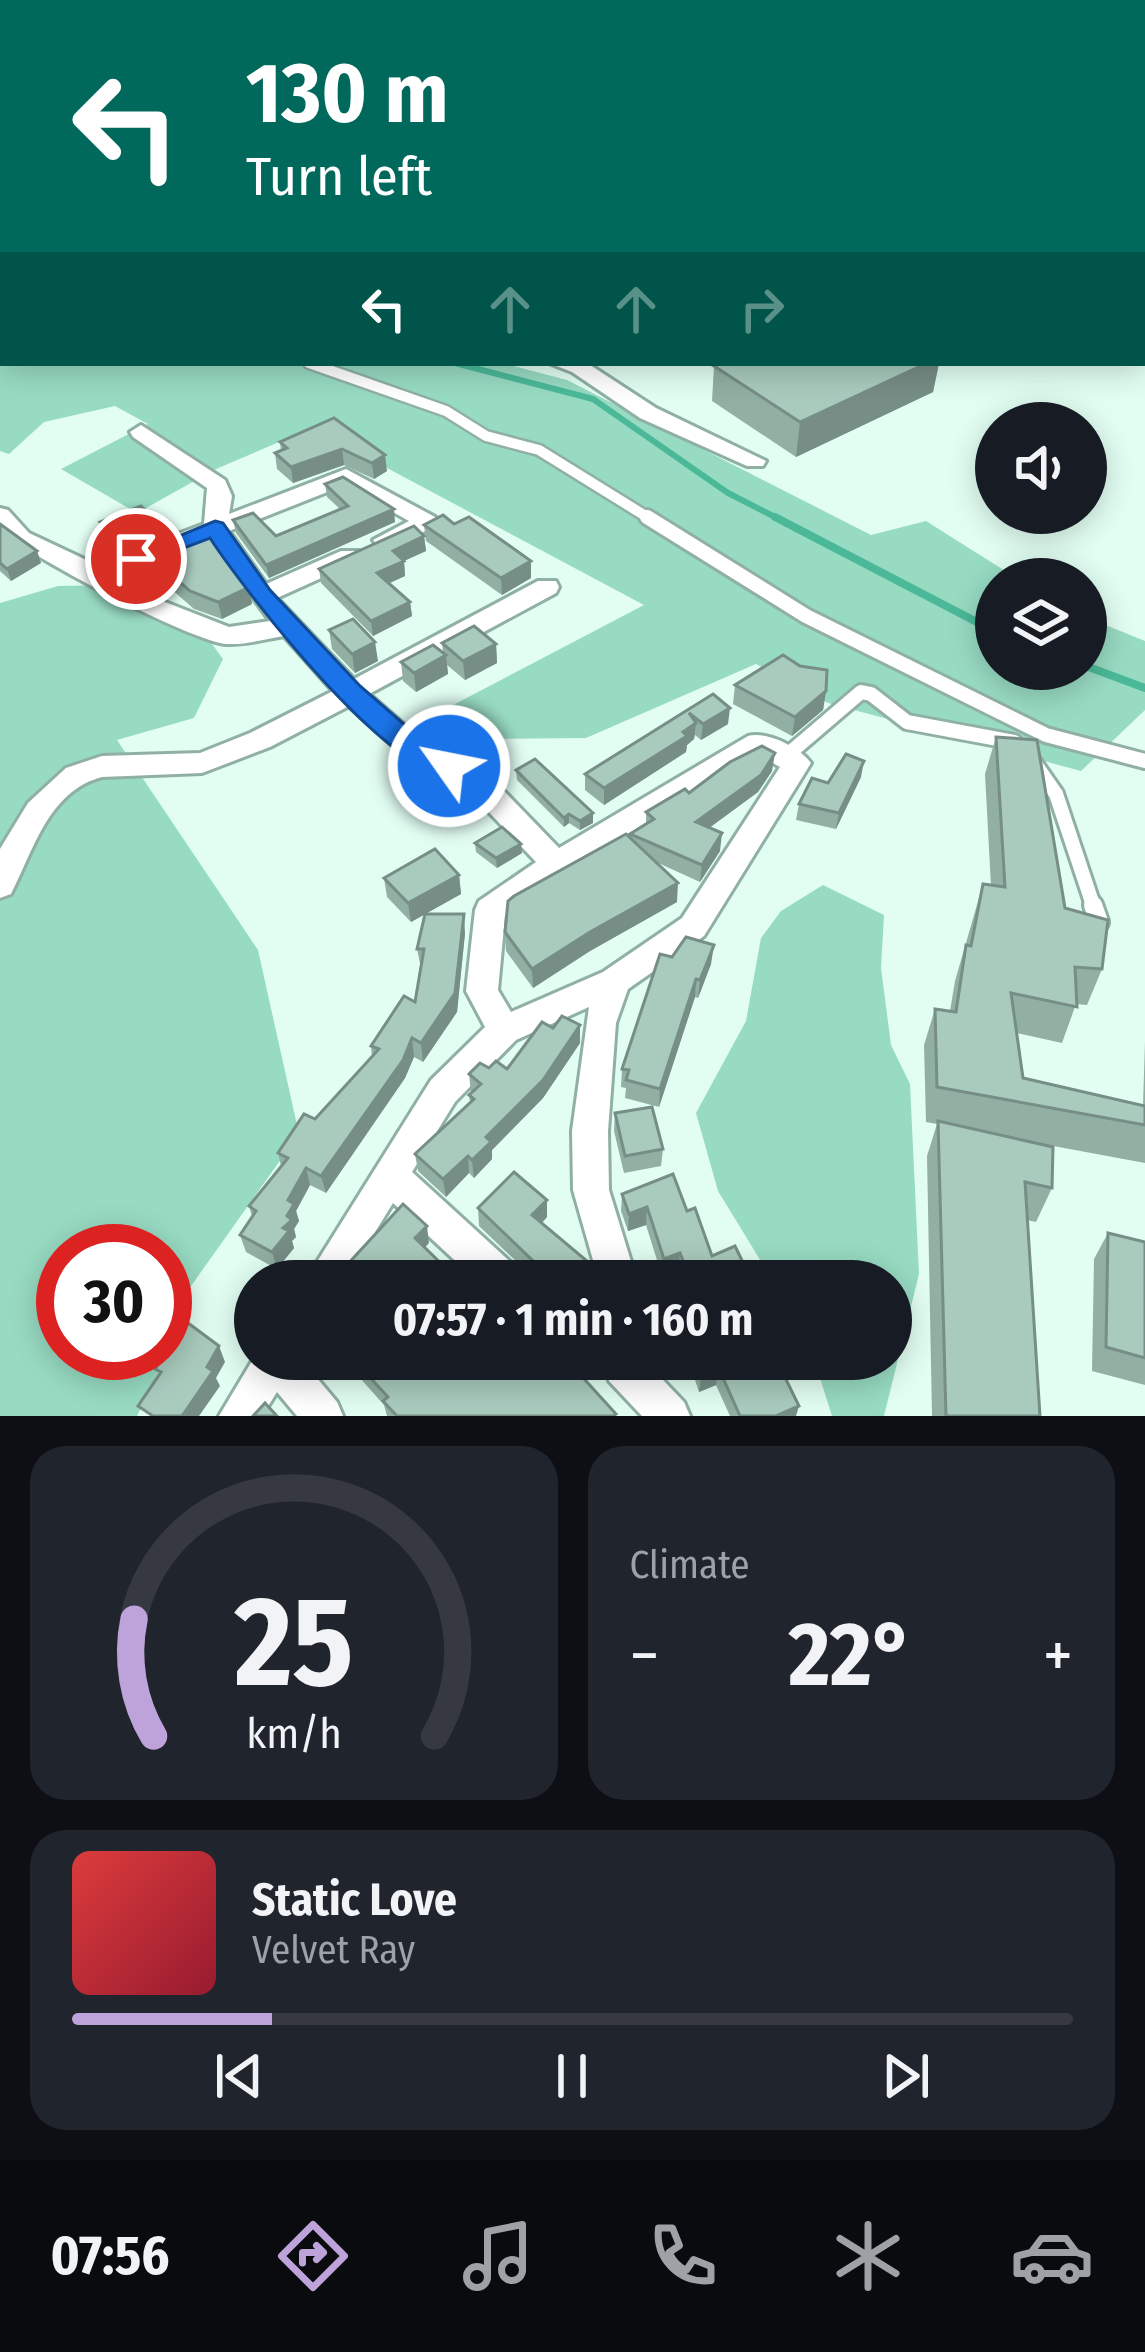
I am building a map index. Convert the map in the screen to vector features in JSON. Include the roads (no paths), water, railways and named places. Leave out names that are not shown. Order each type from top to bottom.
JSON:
[{"type":"street","points":[[574,366],[648,413],[755,461]]},
{"type":"street","points":[[141,431],[217,485],[221,496],[215,528],[261,596],[350,692],[412,747],[433,755],[494,799],[556,864]]},
{"type":"street","points":[[96,574],[346,476],[427,521],[261,596]]},
{"type":"street","points":[[0,515],[21,538],[96,574],[133,599],[227,636],[290,627]]},
{"type":"street","points":[[0,886],[11,850],[32,816],[78,773],[100,766],[175,769],[205,762],[288,728],[547,587]]},
{"type":"street","points":[[337,1260],[443,1090],[504,1030],[614,981],[693,927],[797,763],[758,743],[556,864],[490,910],[482,991],[504,1030]]},
{"type":"street","points":[[612,1260],[591,1190],[590,1131],[600,1023],[614,981]]},
{"type":"street","points":[[389,1175],[481,1260]]},
{"type":"street","points":[[238,1416],[262,1380]]},
{"type":"street","points":[[293,1380],[323,1416]]},
{"type":"street","points":[[635,1380],[670,1416]]},
{"type":"lane","points":[[318,366],[446,411],[486,436],[539,449],[680,542],[806,616],[1046,735],[1145,761]]},
{"type":"lane","points":[[785,757],[861,692],[872,694],[907,722],[1021,743],[1056,794],[1099,922]]},
{"type":"waterway","points":[[466,366],[593,399],[728,493],[781,520]]},
{"type":"waterway","points":[[775,517],[975,621]]},
{"type":"waterway","points":[[1107,674],[1145,688]]}]
